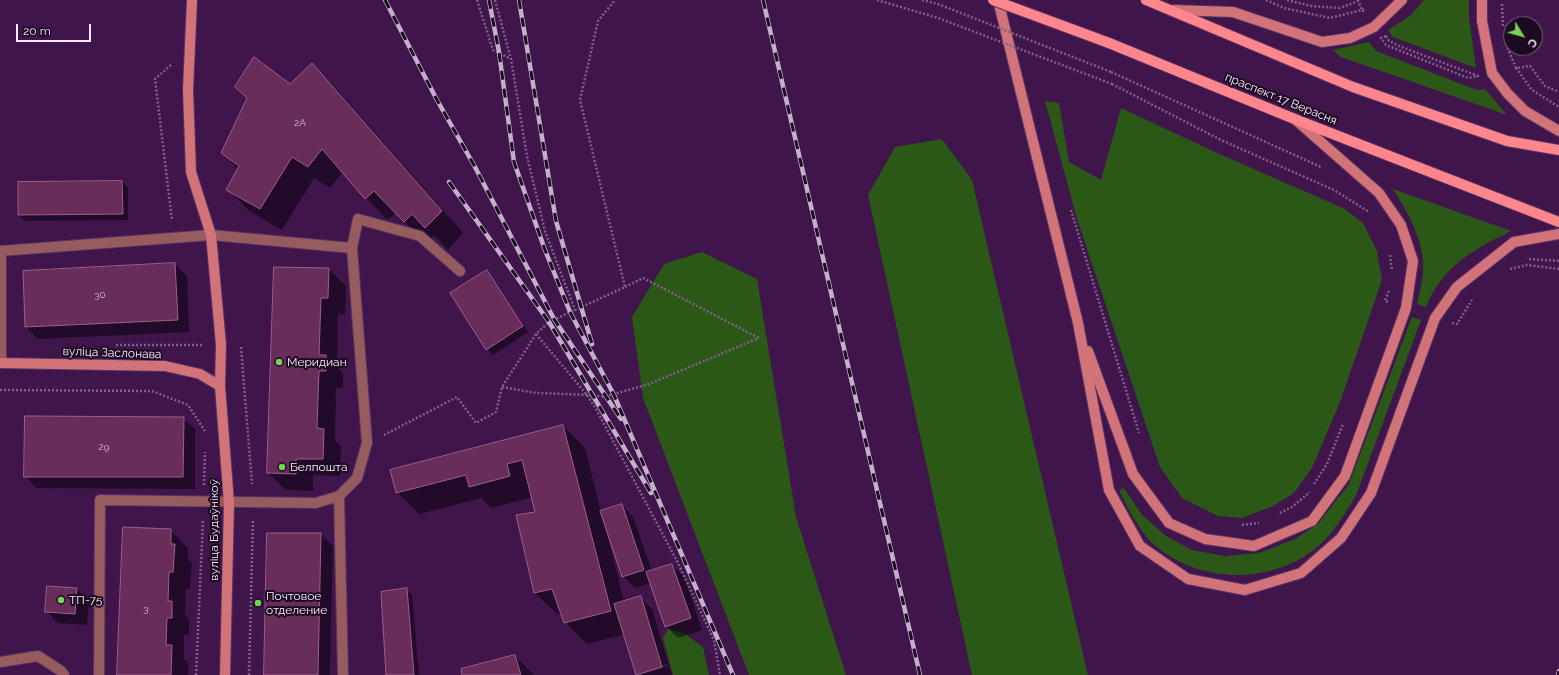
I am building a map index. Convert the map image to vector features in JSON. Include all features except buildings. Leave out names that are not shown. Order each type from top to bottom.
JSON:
[{"type":"main road","name":"вуліца Будаўнікоў","points":[[192,0],[188,90],[191,172],[211,235],[221,346],[220,386],[229,503],[225,675]]},
{"type":"main road","name":"праспект 17 Верасня","points":[[993,0],[1109,43],[1297,120],[1559,222]]},
{"type":"main road","points":[[998,0],[1078,323],[1109,490],[1140,546],[1188,579],[1246,590],[1301,573],[1341,538],[1371,493],[1435,318],[1457,287],[1514,242],[1559,234]]},
{"type":"main road","points":[[1146,0],[1173,10],[1353,87],[1507,142],[1559,150]]},
{"type":"main road","points":[[1173,10],[1233,12],[1322,42],[1350,38],[1374,26],[1402,0]]},
{"type":"main road","points":[[1482,0],[1482,21],[1492,73],[1508,94],[1525,111],[1559,131]]},
{"type":"main road","points":[[1078,323],[1133,474],[1169,523],[1205,539],[1254,546],[1312,521],[1345,476],[1406,308],[1414,261],[1401,225],[1379,193],[1297,120]]},
{"type":"main road","name":"вуліца Заслонава","points":[[0,363],[165,366],[200,374],[220,386]]},
{"type":"street","points":[[99,675],[100,500],[316,504],[339,496],[357,478],[367,443],[352,248],[358,218],[420,236],[460,271]]},
{"type":"street","points":[[0,363],[0,251],[211,235],[352,248]]},
{"type":"street","points":[[339,496],[343,675]]},
{"type":"street","points":[[0,662],[38,656],[61,670],[64,675]]},
{"type":"path","points":[[477,0],[493,50],[510,59]]},
{"type":"path","points":[[495,0],[510,59],[527,156],[545,231],[575,310]]},
{"type":"path","points":[[615,0],[598,21],[580,100],[625,287]]},
{"type":"path","points":[[877,0],[938,18],[1112,84],[1221,140],[1334,190],[1372,213]]},
{"type":"path","points":[[922,0],[938,4],[1111,72],[1325,170]]},
{"type":"path","points":[[1266,0],[1284,8],[1330,18],[1362,10]]},
{"type":"path","points":[[1287,0],[1311,6],[1340,8],[1358,1],[1366,15]]},
{"type":"path","points":[[1502,0],[1503,30]]},
{"type":"path","points":[[1386,36],[1390,41],[1400,46],[1478,76],[1468,78],[1386,45],[1382,38],[1386,36]]},
{"type":"path","points":[[1027,38],[1033,60]]},
{"type":"path","points":[[1511,56],[1516,68],[1532,90],[1559,107]]},
{"type":"path","points":[[173,61],[169,67],[155,79],[175,238]]},
{"type":"path","points":[[1511,69],[1530,66],[1544,86],[1559,92]]},
{"type":"path","points":[[1068,203],[1139,434]]},
{"type":"path","points":[[1389,248],[1393,276]]},
{"type":"path","points":[[1507,270],[1527,265],[1559,269]]},
{"type":"path","points":[[367,443],[457,397],[476,423],[496,412],[502,388],[536,334],[548,322],[643,278],[759,338],[649,384],[604,397],[587,395],[536,394],[502,388]]},
{"type":"path","points":[[1389,288],[1385,301],[1391,303]]},
{"type":"path","points":[[1446,322],[1457,324],[1476,294]]},
{"type":"path","points":[[536,334],[587,395],[678,563],[714,640],[720,675]]},
{"type":"path","points":[[111,345],[221,346]]},
{"type":"path","points":[[0,390],[152,391],[188,405],[206,433]]},
{"type":"path","points":[[1278,514],[1292,507],[1310,492],[1327,464],[1344,420]]},
{"type":"path","points":[[196,675],[205,448]]},
{"type":"path","points":[[1236,526],[1265,522]]},
{"type":"green space","points":[[1424,0],[1469,0],[1469,18],[1476,68],[1393,37],[1388,30],[1410,16]]},
{"type":"green space","points":[[1369,42],[1376,51],[1477,90],[1485,89],[1507,115],[1341,57],[1333,50]]},
{"type":"green space","points":[[1045,101],[1059,103],[1069,162],[1101,180],[1121,108],[1215,152],[1345,209],[1363,223],[1377,251],[1382,280],[1340,402],[1312,468],[1294,493],[1273,506],[1242,518],[1218,516],[1182,498],[1160,467],[1077,219]]},
{"type":"green space","points":[[942,139],[972,180],[1088,675],[972,675],[868,195],[895,147]]},
{"type":"green space","points":[[1393,189],[1511,231],[1472,252],[1447,273],[1436,288],[1426,307],[1417,304],[1423,273],[1423,261],[1419,239],[1405,209]]},
{"type":"green space","points":[[702,252],[757,279],[796,517],[846,675],[749,675],[643,398],[632,317],[664,264]]},
{"type":"green space","points":[[1412,317],[1421,320],[1357,493],[1337,525],[1325,540],[1311,552],[1292,563],[1272,570],[1251,574],[1229,575],[1208,572],[1187,565],[1168,555],[1151,542],[1141,530],[1119,490],[1124,488],[1142,515],[1166,536],[1192,550],[1225,556],[1259,553],[1295,539],[1318,524],[1349,484]]},
{"type":"green space","points":[[668,629],[684,633],[703,647],[709,675],[673,675],[663,638]]},
{"type":"railway","points":[[385,0],[437,100],[475,167],[554,319],[621,419]]},
{"type":"railway","points":[[489,0],[499,52],[514,162],[545,250],[570,312],[614,395],[733,675]]},
{"type":"railway","points":[[519,0],[556,221],[592,344]]},
{"type":"railway","points":[[763,0],[920,675]]},
{"type":"railway","points":[[449,182],[549,322],[651,493]]},
{"type":"railway","points":[[1558,675],[1559,671]]},
{"type":"place","name":"Меридиан","points":[[279,362]]},
{"type":"place","name":"Белпошта","points":[[282,467]]},
{"type":"place","name":"ТП-75","points":[[61,600]]},
{"type":"place","name":"Почтовое отделение","points":[[258,603]]}]
